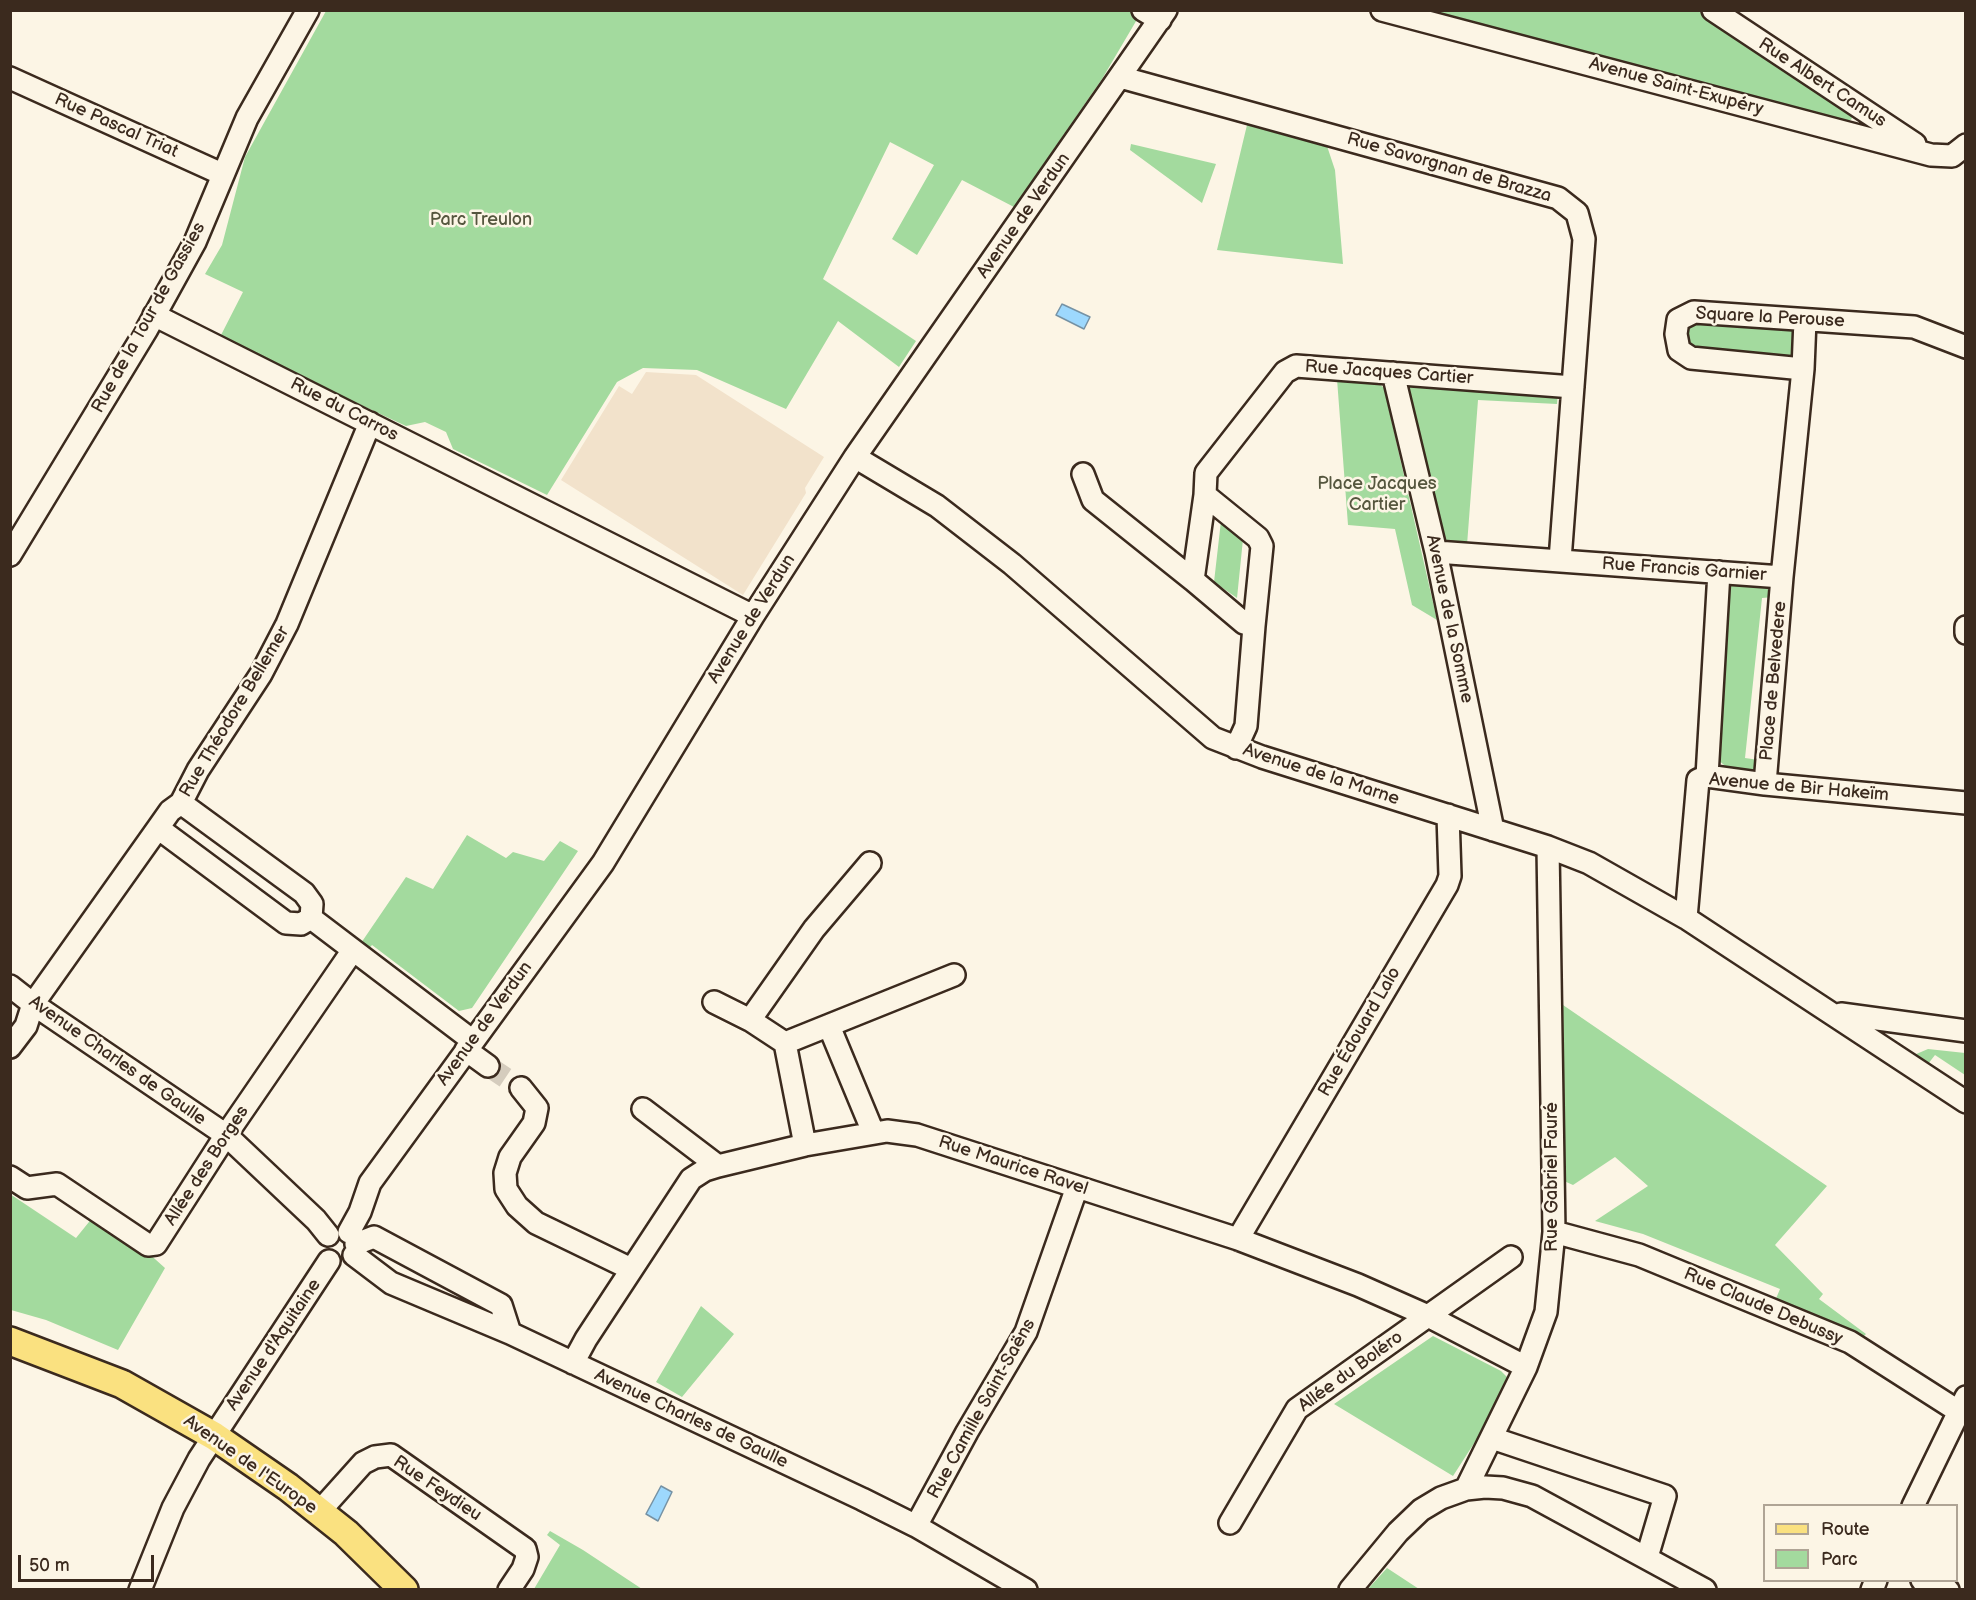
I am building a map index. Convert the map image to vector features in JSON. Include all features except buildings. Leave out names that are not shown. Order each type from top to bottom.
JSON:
[{"type":"main road","name":"Avenue de l'Europe","points":[[10,1341],[122,1384],[214,1436],[288,1487],[319,1512],[369,1554],[404,1590]]},
{"type":"street","name":"Rue de la Tour de Gassies","points":[[10,555],[154,315],[195,242],[247,118],[308,10]]},
{"type":"street","name":"Rue Albert Camus","points":[[1713,10],[1931,155]]},
{"type":"street","name":"Avenue Saint-Exupéry","points":[[1392,11],[1931,155],[1952,156],[1965,145]]},
{"type":"street","name":"Avenue de Verdun","points":[[347,1242],[370,1183],[603,863],[753,616],[855,457],[1120,77],[1156,14]]},
{"type":"street","name":"Rue Savorgnan de Brazza","points":[[1120,77],[1558,198],[1577,213],[1584,239],[1560,560]]},
{"type":"street","name":"Rue Pascal Triat","points":[[10,78],[222,174]]},
{"type":"street","name":"Square la Perouse","points":[[1803,369],[1691,358],[1679,350],[1676,334],[1678,320],[1694,312],[1914,327],[1965,347]]},
{"type":"street","name":"Rue du Carros","points":[[154,315],[753,616]]},
{"type":"street","name":"Rue Francis Garnier","points":[[1436,552],[1782,577],[1803,369],[1805,320]]},
{"type":"street","name":"Rue Jacques Cartier","points":[[1193,580],[1206,472],[1285,372],[1296,366],[1573,387]]},
{"type":"street","name":"Avenue de la Somme","points":[[1393,374],[1436,552],[1492,830]]},
{"type":"street","name":"Rue Théodore Bellemer","points":[[10,1047],[26,1026],[33,1005],[170,811],[182,803],[198,770],[261,674],[287,624],[370,423]]},
{"type":"street","name":"Avenue de la Marne","points":[[855,457],[947,513],[1012,564],[1213,738],[1236,748],[1548,847],[1589,863],[1686,918],[1834,1013],[1965,1102]]},
{"type":"street","points":[[1083,474],[1093,500],[1244,623],[1254,626]]},
{"type":"street","points":[[1205,495],[1258,538],[1262,546],[1246,726],[1236,748]]},
{"type":"street","points":[[1707,776],[1719,572]]},
{"type":"street","name":"Place de Belvedere","points":[[1766,784],[1782,577]]},
{"type":"street","points":[[1965,627],[1965,633]]},
{"type":"street","name":"Avenue de Bir Hakeïm","points":[[1686,918],[1698,780],[1707,776],[1766,784],[1965,803]]},
{"type":"street","points":[[182,803],[304,893],[312,904],[311,918]]},
{"type":"street","name":"Rue Édouard Lalo","points":[[1238,1239],[1447,885],[1450,876],[1448,815]]},
{"type":"street","points":[[158,828],[286,923],[302,924],[311,918]]},
{"type":"street","name":"Rue Gabriel Fauré","points":[[1466,1489],[1526,1368],[1546,1312],[1554,1232],[1548,847]]},
{"type":"street","points":[[750,1020],[814,929],[870,863]]},
{"type":"street","points":[[311,918],[470,1045],[488,1066]]},
{"type":"street","name":"Allée des Borges","points":[[10,1177],[27,1188],[57,1184],[153,1245],[353,950]]},
{"type":"street","points":[[785,1043],[954,975]]},
{"type":"street","name":"Avenue Charles de Gaulle","points":[[10,986],[33,1005],[226,1135],[316,1220],[347,1242],[391,1283],[510,1332],[916,1526],[1026,1590]]},
{"type":"street","points":[[714,1002],[750,1020],[785,1043],[805,1145]]},
{"type":"street","points":[[1834,1013],[1965,1031]]},
{"type":"street","points":[[829,1026],[873,1132]]},
{"type":"street","points":[[521,1088],[537,1108],[534,1123],[510,1156],[505,1173],[506,1189],[517,1206],[536,1223],[631,1269]]},
{"type":"street","points":[[643,1109],[718,1166]]},
{"type":"street","name":"Rue Maurice Ravel","points":[[573,1363],[631,1269],[691,1179],[705,1170],[718,1166],[805,1145],[887,1131],[917,1135],[1238,1239],[1358,1285],[1428,1316],[1526,1368]]},
{"type":"street","name":"Rue Camille Saint-Saëns","points":[[916,1526],[967,1432],[1026,1332],[1077,1187]]},
{"type":"street","name":"Rue Claude Debussy","points":[[1554,1232],[1639,1255],[1850,1342],[1962,1404]]},
{"type":"street","points":[[347,1242],[374,1237],[501,1305],[510,1332]]},
{"type":"street","name":"Avenue d'Aquitaine","points":[[140,1590],[173,1508],[199,1459],[329,1261],[324,1249],[347,1242]]},
{"type":"street","name":"Allée du Boléro","points":[[1230,1523],[1297,1409],[1511,1257]]},
{"type":"street","points":[[1913,1504],[1962,1404]]},
{"type":"street","points":[[1492,1438],[1665,1496],[1647,1557]]},
{"type":"street","name":"Rue Feydieu","points":[[319,1512],[363,1463],[375,1457],[391,1455],[525,1549],[527,1557],[523,1569],[509,1590]]},
{"type":"street","points":[[1350,1590],[1398,1532],[1421,1510],[1441,1498],[1466,1489],[1503,1488],[1532,1496],[1705,1590]]},
{"type":"street","points":[[1925,1582],[1948,1590]]},
{"type":"shaded area","points":[[646,372],[696,375],[824,457],[805,488],[806,493],[743,595],[561,480],[619,386],[632,394]]},
{"type":"green space","name":"Parc Treulon","points":[[326,11],[1142,11],[1102,79],[1014,207],[962,180],[917,255],[892,239],[934,165],[890,142],[823,279],[916,341],[899,367],[838,321],[786,409],[697,370],[643,368],[617,382],[547,495],[453,449],[446,432],[425,422],[406,426],[219,339],[243,292],[205,274],[222,245],[245,157]]},
{"type":"green space","points":[[1420,11],[1698,11],[1844,106],[1853,115],[1851,120],[1846,120]]},
{"type":"green space","points":[[1247,125],[1327,146],[1335,170],[1343,264],[1217,250]]},
{"type":"green space","points":[[1131,144],[1216,164],[1202,203],[1130,150]]},
{"type":"green space","points":[[1690,322],[1794,327],[1799,352],[1790,359],[1692,348],[1686,336]]},
{"type":"green space","name":"Place Jacques Cartier","points":[[1337,379],[1377,382],[1384,388],[1437,620],[1412,605],[1395,529],[1348,525]]},
{"type":"green space","points":[[1412,382],[1558,391],[1557,404],[1478,400],[1467,545],[1441,539],[1407,386]]},
{"type":"green space","points":[[1221,521],[1243,539],[1237,598],[1214,582]]},
{"type":"green space","points":[[1752,582],[1772,588],[1774,597],[1762,598],[1745,758],[1759,760],[1756,771],[1732,772],[1716,758],[1728,589],[1733,585]]},
{"type":"green space","points":[[467,835],[506,858],[513,852],[544,861],[560,841],[578,851],[472,1008],[459,1011],[372,945],[367,951],[359,946],[406,877],[433,889]]},
{"type":"green space","points":[[1563,1005],[1827,1186],[1775,1245],[1823,1294],[1819,1299],[1866,1334],[1863,1337],[1775,1301],[1780,1289],[1643,1234],[1595,1221],[1648,1186],[1615,1157],[1573,1185],[1564,1181]]},
{"type":"green space","points":[[1928,1049],[1965,1053],[1965,1075],[1935,1055],[1928,1064],[1914,1055]]},
{"type":"green space","points":[[10,1194],[76,1238],[93,1217],[136,1242],[165,1268],[118,1350],[46,1320],[11,1310]]},
{"type":"green space","points":[[701,1306],[734,1334],[682,1397],[656,1382]]},
{"type":"green space","points":[[1433,1336],[1501,1371],[1507,1377],[1480,1434],[1453,1476],[1334,1404]]},
{"type":"green space","points":[[550,1531],[642,1589],[534,1589],[560,1545],[547,1535]]},
{"type":"green space","points":[[1387,1568],[1419,1589],[1368,1589]]},
{"type":"water","points":[[1062,304],[1090,317],[1084,329],[1056,315]]},
{"type":"water","points":[[661,1486],[672,1492],[658,1521],[646,1514]]},
{"type":"tunnel","points":[[488,1066],[521,1088]]}]
